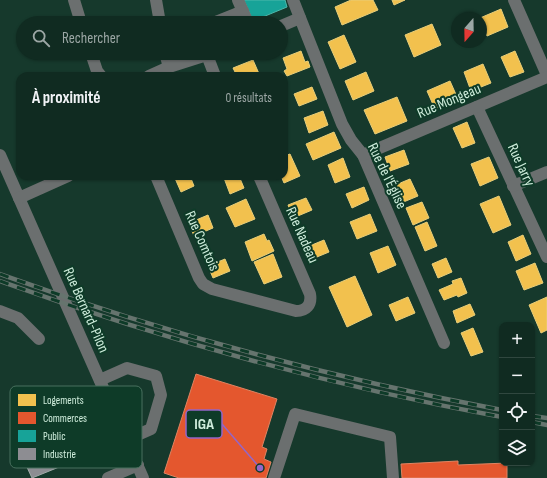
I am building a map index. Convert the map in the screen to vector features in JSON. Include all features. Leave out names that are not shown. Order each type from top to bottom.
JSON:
[{"type":"street","points":[[74,0],[79,16]]},
{"type":"street","points":[[156,0],[159,16]]},
{"type":"street","name":"Rue de l'Église","points":[[293,0],[342,124],[351,140],[363,155],[444,343]]},
{"type":"street","points":[[514,0],[547,76]]},
{"type":"street","points":[[225,16],[241,6],[245,16]]},
{"type":"street","points":[[288,23],[300,18]]},
{"type":"street","points":[[93,60],[98,72]]},
{"type":"street","points":[[167,60],[169,67]]},
{"type":"street","points":[[158,72],[191,60]]},
{"type":"street","points":[[211,60],[214,72]]},
{"type":"street","name":"Rue Mongeau","points":[[363,155],[547,76]]},
{"type":"street","name":"Rue Jarry","points":[[477,107],[547,257]]},
{"type":"street","name":"Rue Bernard-Pilon","points":[[0,155],[103,386]]},
{"type":"street","points":[[513,186],[547,172]]},
{"type":"street","points":[[19,198],[59,180]]},
{"type":"street","name":"Rue Comtois","points":[[158,180],[199,278],[203,284],[216,290],[296,311],[304,310],[308,307]]},
{"type":"street","name":"Rue Nadeau","points":[[261,180],[310,294],[310,302],[308,307]]},
{"type":"street","points":[[0,311],[18,318],[39,339]]},
{"type":"street","points":[[100,380],[127,368],[156,376],[161,395],[151,428],[142,432]]},
{"type":"street","points":[[274,478],[295,414],[390,437],[393,478]]},
{"type":"street","points":[[108,478],[131,468]]},
{"type":"street","name":"Rue Bernard-Pilon","points":[[139,468],[143,478]]},
{"type":"building: Logements","points":[[351,0],[373,0],[378,10],[342,25],[335,7]]},
{"type":"building: Logements","points":[[392,0],[405,0],[394,5]]},
{"type":"building: Logements","points":[[501,9],[508,27],[487,36],[487,15]]},
{"type":"building: Logements","points":[[432,24],[441,45],[414,57],[405,35]]},
{"type":"building: Logements","points":[[344,35],[356,62],[340,69],[328,42]]},
{"type":"building: Logements","points":[[301,51],[305,62],[308,61],[310,67],[288,76],[288,72],[284,71],[287,69],[284,60],[288,60],[288,56]]},
{"type":"building: Logements","points":[[515,51],[524,72],[510,77],[501,57]]},
{"type":"building: Logements","points":[[253,60],[258,72],[235,72],[233,68]]},
{"type":"building: Logements","points":[[483,64],[491,83],[471,91],[464,72]]},
{"type":"building: Logements","points":[[366,72],[374,91],[353,100],[345,81]]},
{"type":"building: Logements","points":[[450,81],[458,99],[435,109],[427,91]]},
{"type":"building: Logements","points":[[312,87],[317,99],[299,106],[294,94]]},
{"type":"building: Logements","points":[[397,97],[407,121],[375,134],[364,110]]},
{"type":"building: Logements","points":[[323,111],[328,125],[309,133],[304,118]]},
{"type":"building: Logements","points":[[467,122],[475,143],[462,148],[453,128]]},
{"type":"building: Logements","points":[[334,132],[341,148],[313,160],[306,144]]},
{"type":"building: Logements","points":[[404,150],[409,164],[390,171],[385,157]]},
{"type":"building: Logements","points":[[290,154],[300,176],[284,183],[283,180],[288,180],[288,155]]},
{"type":"building: Logements","points":[[489,157],[498,178],[480,186],[471,164]]},
{"type":"building: Logements","points":[[343,158],[350,177],[335,183],[328,165]]},
{"type":"building: Logements","points":[[410,179],[418,196],[401,203],[393,186]]},
{"type":"building: Logements","points":[[176,180],[192,180],[194,186],[181,192]]},
{"type":"building: Logements","points":[[225,180],[241,180],[244,188],[230,194]]},
{"type":"building: Logements","points":[[364,187],[369,200],[352,208],[346,194]]},
{"type":"building: Logements","points":[[499,196],[511,225],[493,233],[480,204]]},
{"type":"building: Logements","points":[[306,198],[312,210],[293,218],[288,205]]},
{"type":"building: Logements","points":[[246,199],[255,219],[235,227],[226,208]]},
{"type":"building: Logements","points":[[422,202],[429,218],[413,225],[406,208]]},
{"type":"building: Logements","points":[[370,214],[377,231],[357,239],[350,222]]},
{"type":"building: Logements","points":[[208,215],[213,228],[194,236],[189,223]]},
{"type":"building: Logements","points":[[427,222],[437,246],[425,251],[415,227]]},
{"type":"building: Logements","points":[[264,234],[267,241],[269,240],[274,251],[252,261],[245,242]]},
{"type":"building: Logements","points":[[523,235],[531,254],[516,261],[508,242]]},
{"type":"building: Logements","points":[[324,240],[329,252],[312,259],[307,247]]},
{"type":"building: Logements","points":[[388,246],[396,265],[378,273],[370,253]]},
{"type":"building: Logements","points":[[273,254],[282,277],[264,284],[254,262]]},
{"type":"building: Logements","points":[[446,258],[452,272],[438,278],[432,264]]},
{"type":"building: Logements","points":[[225,259],[230,271],[213,278],[208,266]]},
{"type":"building: Logements","points":[[535,263],[543,283],[524,290],[516,271]]},
{"type":"building: Logements","points":[[355,276],[372,315],[347,327],[329,287]]},
{"type":"building: Logements","points":[[461,278],[467,293],[458,297],[457,295],[444,300],[439,290],[453,284],[452,281]]},
{"type":"building: Logements","points":[[408,297],[415,313],[396,321],[389,305]]},
{"type":"building: Logements","points":[[547,297],[547,330],[541,333],[529,305]]},
{"type":"building: Logements","points":[[470,304],[475,315],[457,323],[453,311]]},
{"type":"building: Logements","points":[[473,328],[483,352],[471,356],[461,333]]},
{"type":"building: Commerces","points":[[196,374],[277,399],[262,447],[267,449],[264,459],[271,462],[266,478],[179,478],[164,473]]},
{"type":"building: Commerces","points":[[458,461],[458,465],[499,463],[499,466],[507,466],[507,478],[402,478],[401,464]]},
{"type":"building: Public","points":[[244,0],[285,0],[287,7],[265,16],[251,16]]},
{"type":"building: Industrie","points":[[27,468],[57,468],[32,478]]},
{"type":"railway","points":[[0,274],[124,316],[248,352],[374,384],[499,409]]},
{"type":"railway","points":[[0,281],[124,323],[248,360],[374,391],[499,416]]},
{"type":"railway","points":[[535,416],[547,418]]},
{"type":"railway","points":[[535,423],[547,425]]},
{"type":"place","name":"IGA","points":[[260,468]]}]
